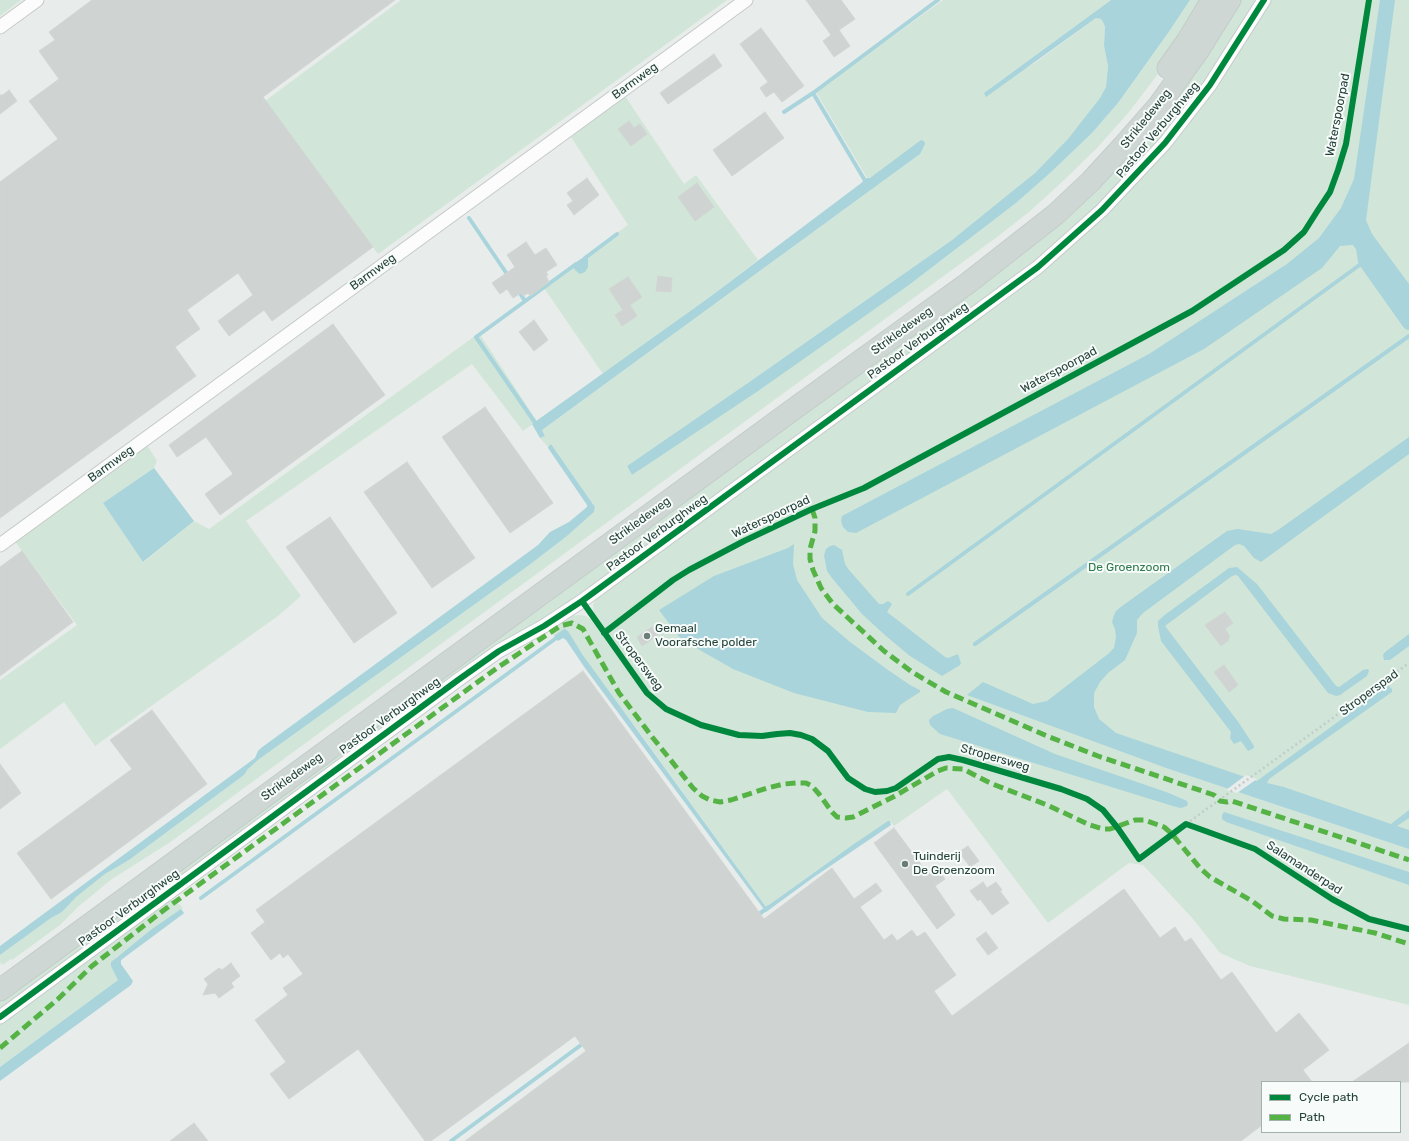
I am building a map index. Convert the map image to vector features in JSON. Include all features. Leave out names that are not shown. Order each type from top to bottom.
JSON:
[{"type":"main road","name":"Strikledeweg","points":[[0,973],[1011,233],[1046,204],[1117,132],[1158,81],[1188,40],[1212,0]]},
{"type":"main road","name":"Strikledeweg","points":[[0,990],[968,283],[1056,214],[1091,181],[1159,105],[1198,51],[1230,0]]},
{"type":"street","points":[[0,28],[37,0]]},
{"type":"street","name":"Barmweg","points":[[0,545],[746,0]]},
{"type":"street","name":"Pastoor Verburghweg","points":[[0,1017],[458,680],[500,651],[544,626],[582,601],[1038,266],[1102,210],[1165,143],[1210,85],[1264,0]]},
{"type":"path","points":[[1184,826],[1195,828]]},
{"type":"green space","points":[[0,0],[21,0],[0,16]]},
{"type":"green space","points":[[401,0],[727,0],[378,254],[265,101]]},
{"type":"green space","points":[[943,0],[1111,0],[988,90],[1035,63],[1098,18],[1101,19],[1105,27],[1104,46],[1108,66],[1106,87],[1100,98],[1068,140],[1035,173],[1004,199],[952,240],[627,466],[632,475],[909,285],[1016,203],[1092,133],[1118,103],[1190,0],[1207,0],[1171,57],[1129,112],[1097,148],[1029,212],[997,237],[169,843],[112,879],[79,906],[60,925],[12,960],[11,959],[3,965],[2,963],[0,964],[0,955],[51,918],[62,912],[75,897],[105,874],[129,860],[244,775],[258,760],[528,566],[567,536],[594,512],[595,507],[554,448],[548,447],[540,438],[545,436],[542,430],[920,154],[870,178],[867,178],[816,92]]},
{"type":"green space","points":[[1233,0],[1255,0],[1238,30],[1207,78],[1156,144],[1125,179],[1062,239],[1024,269],[585,591],[0,1009],[0,997],[1064,210]]},
{"type":"green space","name":"De Groenzoom","points":[[1268,0],[1409,0],[1409,1005],[1250,966],[1220,953],[1193,919],[1143,865],[1129,863],[1048,923],[947,789],[894,826],[890,821],[834,858],[766,907],[643,737],[567,636],[569,634],[568,631],[565,629],[554,636],[552,633],[557,629],[555,625],[569,616],[580,615],[586,616],[589,619],[594,615],[593,605],[597,596],[1097,222]]},
{"type":"green space","points":[[625,96],[684,184],[696,175],[758,260],[707,299],[603,374],[544,288],[572,265],[575,270],[588,267],[588,254],[628,225],[571,137]]},
{"type":"green space","points":[[479,333],[537,421],[523,431],[472,364],[246,521],[301,596],[278,616],[95,746],[64,702],[0,749],[0,680],[77,625],[11,536],[144,440],[157,461],[154,468],[103,503],[144,562],[194,521],[209,529]]},
{"type":"green space","points":[[169,900],[179,904],[183,908],[115,958],[118,980],[0,1067],[0,1022]]},
{"type":"water","points":[[1111,0],[1190,0],[1118,103],[1092,133],[1016,203],[909,285],[758,391],[632,475],[627,466],[952,240],[1035,173],[1068,139],[1100,98],[1106,87],[1108,66],[1104,46],[1105,27],[1103,22],[1101,19],[1096,18],[986,97],[984,93]]},
{"type":"water","points":[[1380,0],[1395,0],[1366,220],[1372,234],[1409,284],[1409,323],[1353,245],[1340,246],[1322,268],[1204,349],[856,533],[848,532],[843,527],[841,521],[842,516],[1149,354],[1287,264],[1319,238],[1341,208],[1354,179]]},
{"type":"water","points":[[921,140],[924,141],[925,144],[920,154],[542,430],[545,436],[540,438],[532,424],[707,299],[867,178],[870,178]]},
{"type":"water","points":[[588,254],[588,267],[585,272],[580,274],[572,265]]},
{"type":"water","points":[[1409,437],[1409,454],[1261,562],[1254,558],[1244,546],[1239,544],[1235,545],[1143,613],[1137,620],[1137,633],[1125,660],[1108,673],[1100,682],[1094,693],[1094,707],[1099,719],[1116,733],[1257,781],[1389,686],[1392,689],[1392,692],[1269,779],[1267,783],[1284,787],[1391,824],[1409,810],[1409,818],[1397,826],[1409,830],[1409,849],[1169,769],[967,695],[983,682],[1033,704],[1047,701],[1114,648],[1116,637],[1112,622],[1116,611],[1122,606],[1227,531],[1238,529],[1271,534],[1278,530]]},
{"type":"water","points":[[551,444],[595,507],[594,512],[567,536],[528,566],[258,760],[244,775],[129,860],[105,874],[76,897],[62,912],[51,918],[0,955],[0,946],[255,758],[261,748],[538,545],[550,532],[569,522],[587,507],[548,448]]},
{"type":"water","points":[[154,468],[194,521],[143,562],[103,503]]},
{"type":"water","points":[[794,544],[793,564],[797,580],[822,618],[850,642],[888,670],[920,690],[920,692],[900,705],[896,713],[868,712],[794,693],[733,669],[698,649],[686,640],[681,639],[659,610],[714,576],[788,548]]},
{"type":"water","points":[[834,545],[842,550],[845,564],[849,570],[879,604],[883,604],[888,601],[892,604],[887,612],[945,657],[948,658],[958,654],[961,663],[960,665],[942,676],[910,656],[862,614],[827,571],[824,555],[826,549]]},
{"type":"water","points":[[1237,567],[1257,584],[1336,686],[1339,687],[1363,670],[1368,669],[1369,671],[1367,676],[1340,695],[1336,696],[1328,693],[1238,576],[1232,576],[1165,626],[1239,723],[1254,746],[1254,748],[1248,751],[1241,741],[1234,744],[1230,738],[1231,732],[1161,641],[1158,626],[1158,621],[1166,614],[1229,568]]},
{"type":"water","points":[[564,629],[568,631],[582,654],[766,907],[888,821],[890,821],[891,825],[814,877],[766,912],[585,668],[566,640],[563,638],[558,641],[554,636]]},
{"type":"water","points":[[1409,634],[1409,646],[1390,660],[1384,660],[1383,655],[1385,652]]},
{"type":"water","points":[[953,708],[1055,754],[1169,793],[1187,801],[1188,804],[1187,806],[1181,808],[1176,807],[940,734],[930,725],[929,720],[933,716],[947,709]]},
{"type":"water","points":[[1224,812],[1409,872],[1409,885],[1226,822],[1222,819]]},
{"type":"water","points":[[181,909],[184,913],[183,914],[121,960],[121,964],[133,981],[131,985],[0,1081],[0,1067],[118,980],[111,966],[111,962],[152,929]]},
{"type":"pier","points":[[1246,775],[1257,779],[1237,793],[1226,790]]},
{"type":"building","points":[[92,0],[395,0],[263,97],[373,247],[272,321],[264,310],[229,336],[218,321],[253,295],[238,273],[187,310],[200,329],[175,347],[196,376],[0,518],[0,182],[58,139],[29,101],[59,79],[39,51],[55,40],[49,32]]},
{"type":"building","points":[[806,0],[841,0],[855,19],[839,30],[850,46],[834,57],[823,41],[831,35]]},
{"type":"building","points":[[761,28],[804,86],[782,102],[774,92],[766,97],[760,88],[768,82],[740,44]]},
{"type":"building","points":[[714,54],[722,66],[668,104],[660,93]]},
{"type":"building","points":[[9,90],[17,101],[0,114],[0,95],[3,95]]},
{"type":"building","points":[[765,112],[784,138],[732,176],[713,150]]},
{"type":"building","points":[[629,121],[634,128],[640,124],[647,134],[631,146],[618,129]]},
{"type":"building","points":[[587,178],[599,195],[574,215],[567,205],[573,201],[567,193]]},
{"type":"building","points":[[697,183],[714,207],[695,221],[678,197]]},
{"type":"building","points":[[526,242],[535,255],[546,248],[557,265],[546,272],[549,282],[530,296],[528,293],[523,296],[521,293],[513,298],[507,289],[500,294],[492,283],[515,267],[507,255]]},
{"type":"building","points":[[658,276],[672,278],[671,292],[656,291]]},
{"type":"building","points":[[628,277],[642,297],[630,305],[637,316],[622,326],[615,315],[623,310],[609,289]]},
{"type":"building","points":[[534,320],[548,340],[534,351],[519,332]]},
{"type":"building","points":[[333,324],[385,395],[220,515],[205,494],[233,474],[206,437],[177,457],[169,445]]},
{"type":"building","points":[[485,407],[553,503],[510,533],[442,437]]},
{"type":"building","points":[[407,462],[475,558],[432,588],[364,492]]},
{"type":"building","points":[[330,517],[397,613],[354,643],[286,547]]},
{"type":"building","points":[[22,551],[73,622],[0,676],[0,567]]},
{"type":"building","points":[[1225,612],[1233,623],[1225,629],[1230,637],[1228,639],[1229,640],[1221,646],[1205,625]]},
{"type":"building","name":"Gemaal Voorafsche polder","points":[[652,627],[658,635],[642,646],[637,637]]},
{"type":"building","points":[[1224,665],[1238,685],[1229,692],[1214,672]]},
{"type":"building","points":[[583,671],[764,919],[832,868],[854,899],[876,883],[882,891],[860,907],[884,940],[892,934],[897,941],[912,930],[917,937],[925,932],[956,975],[934,991],[952,1016],[1124,889],[1160,938],[1175,927],[1185,942],[1191,938],[1221,980],[1232,972],[1276,1033],[1299,1013],[1329,1050],[1303,1070],[1311,1081],[1261,1081],[1261,1126],[1241,1141],[465,1141],[586,1051],[575,1036],[431,1141],[425,1141],[358,1049],[289,1099],[270,1074],[286,1062],[255,1020],[288,995],[283,988],[303,974],[288,954],[283,958],[280,953],[271,960],[251,933],[265,922],[256,910]]},
{"type":"building","points":[[152,710],[207,784],[51,899],[17,853],[132,769],[110,740]]},
{"type":"building","points":[[0,764],[21,793],[0,809]]},
{"type":"building","name":"Tuinderij De Groenzoom","points":[[894,828],[928,874],[937,868],[945,879],[935,886],[955,915],[937,929],[874,843]]},
{"type":"building","points":[[968,846],[979,861],[970,867],[959,852]]},
{"type":"building","points":[[983,882],[987,888],[996,882],[1002,890],[1000,891],[1009,903],[992,915],[980,899],[978,901],[970,891]]},
{"type":"building","points":[[986,932],[998,948],[988,955],[976,939]]},
{"type":"building","points":[[231,963],[240,976],[231,983],[234,987],[219,998],[215,993],[203,995],[208,984],[204,979],[219,968],[222,970]]},
{"type":"building","points":[[1409,1043],[1409,1082],[1353,1081]]},
{"type":"building","points":[[194,1123],[208,1141],[170,1141]]},
{"type":"waterway","points":[[813,93],[938,0]]},
{"type":"waterway","points":[[784,112],[813,93],[867,184]]},
{"type":"waterway","points":[[469,218],[509,277]]},
{"type":"waterway","points":[[585,258],[617,234]]},
{"type":"waterway","points":[[1362,242],[1365,261],[1409,323]]},
{"type":"waterway","points":[[908,594],[1365,261]]},
{"type":"waterway","points":[[538,427],[476,337],[576,264]]},
{"type":"waterway","points":[[517,289],[525,301]]},
{"type":"waterway","points":[[975,644],[1409,336]]},
{"type":"waterway","points":[[201,898],[559,636]]},
{"type":"waterway","points":[[756,916],[769,907]]},
{"type":"waterway","points":[[451,1141],[585,1042]]},
{"type":"marked path","points":[[812,509],[815,518],[815,531],[810,549],[810,559],[821,588],[833,604],[884,651],[912,672],[946,692],[1047,736],[1098,756],[1214,795],[1220,801],[1232,801],[1409,860]]},
{"type":"marked path","points":[[0,1048],[58,999],[92,966],[164,910],[497,668],[560,626],[572,623],[583,629],[619,693],[653,738],[693,788],[702,796],[710,800],[720,802],[784,784],[806,783],[812,786],[837,817],[846,818],[853,817],[893,797],[938,771],[946,768],[963,769],[990,783],[1103,829],[1110,829],[1135,820],[1144,820],[1164,827],[1172,834],[1200,868],[1210,877],[1252,901],[1272,916],[1284,919],[1311,920],[1375,933],[1409,944]]},
{"type":"cycle path","points":[[0,1017],[458,680],[499,651],[544,626],[582,601],[1038,267],[1102,210],[1165,143],[1210,85],[1264,0]]},
{"type":"cycle path","name":"Waterspoorpad","points":[[604,633],[673,580],[689,570],[744,541],[812,509],[864,488],[1192,311],[1284,250],[1304,232],[1330,192],[1338,170],[1346,144],[1369,0]]},
{"type":"cycle path","name":"Stropersweg","points":[[582,601],[647,693],[666,709],[701,725],[739,735],[762,736],[790,733],[812,739],[828,751],[848,778],[865,789],[875,792],[887,791],[896,788],[938,759],[949,757],[1061,789],[1087,799],[1103,810],[1117,827],[1139,859],[1186,824],[1255,849],[1332,899],[1369,919],[1409,929]]},
{"type":"place","name":"Gemaal Voorafsche polder","points":[[647,636]]},
{"type":"place","name":"Tuinderij De Groenzoom","points":[[905,864]]}]
